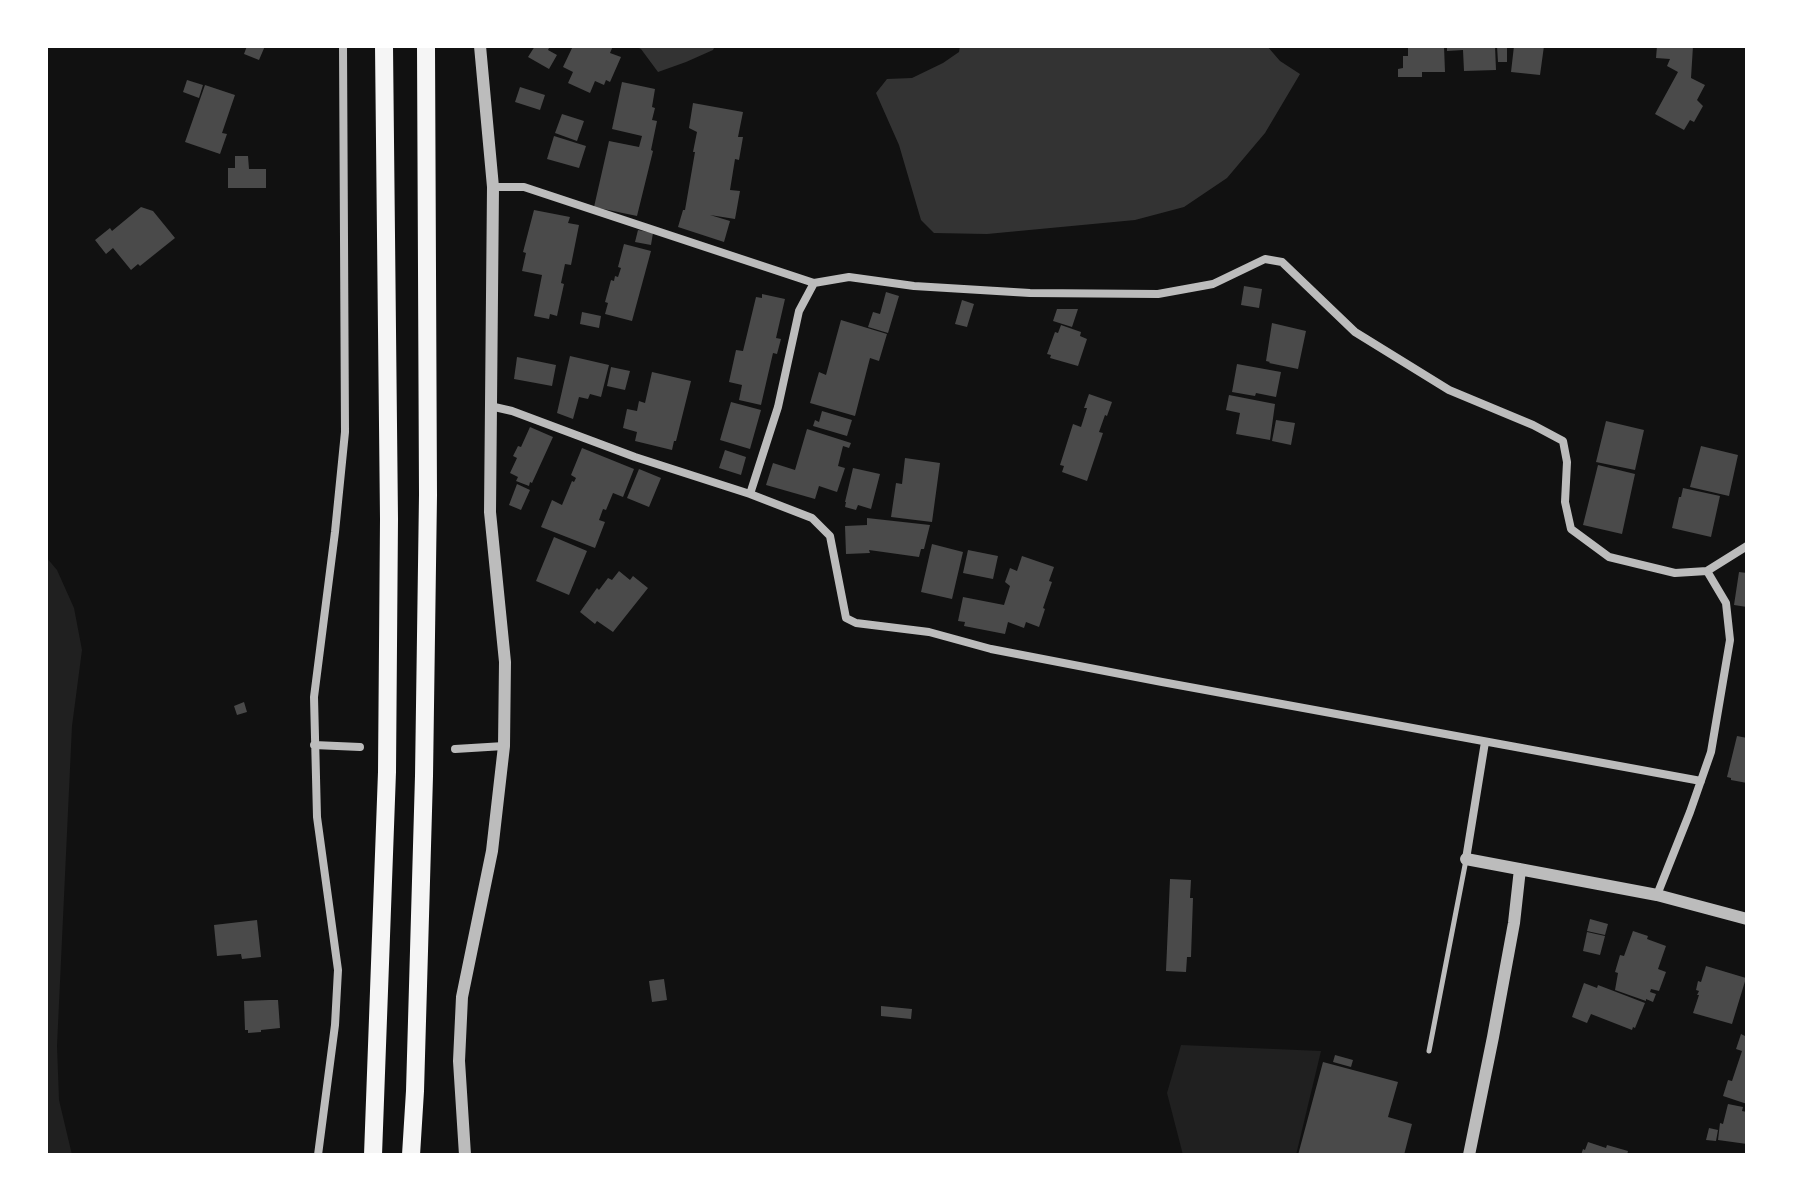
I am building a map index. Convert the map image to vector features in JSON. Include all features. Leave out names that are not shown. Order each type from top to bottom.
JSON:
[{"type":"highway","points":[[373,1155],[387,740],[389,519],[384,46]]},
{"type":"highway","points":[[411,1155],[426,667],[426,46]]},
{"type":"street","points":[[318,1155],[335,1025],[338,970],[317,817],[314,697],[345,432],[343,46]]},
{"type":"street","points":[[465,1155],[459,1061],[462,997],[492,851],[504,746],[505,662],[490,512],[493,187],[480,46]]},
{"type":"street","points":[[493,187],[524,187],[814,283],[849,277],[914,286],[1030,293],[1158,294],[1213,284],[1265,259],[1282,262],[1355,332],[1449,390],[1563,441],[1567,462],[1565,502],[1571,529],[1609,557],[1675,573],[1707,571],[1747,546]]},
{"type":"street","points":[[750,494],[778,407],[799,311],[814,283]]},
{"type":"street","points":[[490,406],[512,411],[812,518],[830,536],[846,618],[856,623],[929,632],[991,649],[1701,781]]},
{"type":"street","points":[[1657,895],[1711,752],[1730,640],[1726,603],[1707,571]]},
{"type":"street","points":[[1485,742],[1466,859],[1657,895],[1747,919]]},
{"type":"street","points":[[314,745],[360,747]]},
{"type":"street","points":[[455,749],[504,746]]},
{"type":"street","points":[[1469,1155],[1514,923],[1520,869]]},
{"type":"lane","points":[[1429,1051],[1466,859]]},
{"type":"shaded area","points":[[635,46],[715,46],[713,50],[658,72],[641,49]]},
{"type":"shaded area","points":[[960,46],[1267,46],[1280,61],[1300,74],[1265,133],[1227,178],[1184,207],[1135,220],[987,234],[934,233],[921,220],[899,145],[876,93],[887,79],[912,78],[943,63],[959,52]]},
{"type":"shaded area","points":[[46,557],[57,570],[74,608],[82,650],[72,726],[57,1046],[59,1100],[72,1155],[46,1155]]},
{"type":"shaded area","points":[[1181,1045],[1321,1051],[1296,1155],[1183,1155],[1167,1093]]},
{"type":"building","points":[[247,46],[265,46],[259,60],[244,54]]},
{"type":"building","points":[[535,46],[550,46],[548,50],[557,55],[549,69],[528,57]]},
{"type":"building","points":[[573,46],[613,46],[610,53],[621,57],[610,82],[606,80],[604,85],[595,81],[590,93],[568,83],[573,72],[563,67]]},
{"type":"building","points":[[1408,46],[1444,46],[1445,72],[1422,72],[1422,77],[1398,77],[1398,69],[1403,68],[1403,56],[1408,56]]},
{"type":"building","points":[[1447,46],[1495,46],[1496,70],[1464,71],[1463,50],[1447,51]]},
{"type":"building","points":[[1497,46],[1507,46],[1507,62],[1498,62]]},
{"type":"building","points":[[1514,46],[1544,46],[1540,75],[1511,72]]},
{"type":"building","points":[[1657,46],[1693,46],[1691,78],[1705,85],[1697,100],[1703,106],[1694,122],[1690,120],[1684,130],[1655,114],[1678,72],[1667,66],[1670,59],[1656,58]]},
{"type":"building","points":[[187,80],[203,85],[199,98],[183,92]]},
{"type":"building","points":[[622,82],[655,89],[652,120],[657,121],[653,151],[637,216],[594,207],[609,141],[639,147],[642,136],[612,129]]},
{"type":"building","points":[[205,85],[235,95],[222,133],[227,134],[220,154],[185,142]]},
{"type":"building","points":[[520,87],[545,95],[540,110],[515,102]]},
{"type":"building","points":[[693,103],[743,112],[738,137],[743,137],[739,160],[735,159],[730,190],[740,191],[735,219],[710,215],[730,221],[724,242],[678,227],[685,210],[695,152],[697,132],[689,128]]},
{"type":"building","points":[[562,114],[584,121],[577,141],[555,133]]},
{"type":"building","points":[[554,136],[586,146],[579,168],[547,159]]},
{"type":"building","points":[[235,156],[248,156],[249,169],[266,169],[266,188],[228,188],[228,168],[235,168]]},
{"type":"building","points":[[141,207],[153,211],[175,238],[131,270],[113,248],[106,254],[95,240],[110,228],[112,231]]},
{"type":"building","points":[[534,210],[570,217],[568,223],[579,225],[571,265],[565,264],[557,316],[550,314],[549,319],[534,316],[542,275],[522,271],[526,253],[523,252]]},
{"type":"building","points":[[638,230],[653,233],[651,245],[635,242]]},
{"type":"building","points":[[624,244],[651,251],[632,321],[605,314],[611,280],[618,277],[621,268],[618,267]]},
{"type":"building","points":[[1244,286],[1262,289],[1259,308],[1241,305]]},
{"type":"building","points":[[886,292],[899,296],[888,333],[868,327],[873,312],[880,314]]},
{"type":"building","points":[[762,294],[785,299],[776,338],[781,339],[777,354],[773,353],[761,405],[739,400],[742,385],[729,382],[736,350],[743,351],[756,297],[762,298]]},
{"type":"building","points":[[962,300],[974,304],[967,327],[955,324]]},
{"type":"building","points":[[1057,309],[1078,309],[1072,327],[1053,321]]},
{"type":"building","points":[[582,312],[601,316],[599,328],[580,324]]},
{"type":"building","points":[[841,320],[887,334],[879,361],[870,358],[855,416],[810,403],[819,372],[826,375]]},
{"type":"building","points":[[1272,323],[1306,331],[1298,369],[1266,361]]},
{"type":"building","points":[[1061,325],[1081,332],[1080,336],[1087,339],[1078,366],[1050,358],[1051,355],[1047,354]]},
{"type":"building","points":[[570,356],[609,365],[601,397],[590,394],[588,399],[579,397],[573,419],[557,413]]},
{"type":"building","points":[[517,357],[556,365],[552,386],[514,379]]},
{"type":"building","points":[[1237,364],[1281,372],[1276,397],[1232,392]]},
{"type":"building","points":[[611,367],[630,371],[625,390],[607,386]]},
{"type":"building","points":[[652,372],[691,381],[672,450],[635,441],[637,432],[623,428],[627,409],[637,411],[639,401],[645,403]]},
{"type":"building","points":[[1089,394],[1112,402],[1099,432],[1103,433],[1087,481],[1062,472],[1064,466],[1060,465],[1073,424],[1081,427]]},
{"type":"building","points":[[1229,395],[1275,404],[1270,440],[1236,434],[1240,413],[1226,410]]},
{"type":"building","points":[[731,402],[761,410],[750,449],[720,440]]},
{"type":"building","points":[[822,411],[852,420],[847,436],[813,426],[815,420],[819,422]]},
{"type":"building","points":[[1276,420],[1295,423],[1291,445],[1272,441]]},
{"type":"building","points":[[1606,421],[1644,430],[1635,470],[1596,462]]},
{"type":"building","points":[[530,427],[553,437],[529,486],[516,481],[518,477],[510,473],[517,458],[513,456]]},
{"type":"building","points":[[807,429],[851,443],[849,448],[843,446],[838,466],[845,468],[837,492],[819,486],[815,499],[766,485],[773,463],[795,470]]},
{"type":"building","points":[[1701,446],[1738,455],[1729,496],[1690,487]]},
{"type":"building","points":[[582,448],[634,469],[623,497],[613,493],[606,510],[603,509],[599,520],[605,522],[595,548],[541,527],[552,500],[562,505],[574,482],[576,478],[571,475]]},
{"type":"building","points":[[725,450],[746,457],[741,475],[719,468]]},
{"type":"building","points":[[905,458],[940,463],[932,522],[891,517],[896,483],[902,484]]},
{"type":"building","points":[[1598,465],[1635,474],[1622,534],[1583,525]]},
{"type":"building","points":[[853,468],[880,474],[871,509],[858,505],[856,510],[845,507]]},
{"type":"building","points":[[639,469],[661,478],[649,507],[627,498]]},
{"type":"building","points":[[517,484],[530,490],[521,510],[509,505]]},
{"type":"building","points":[[1683,488],[1720,496],[1711,537],[1672,528]]},
{"type":"building","points":[[867,518],[930,525],[919,557],[869,550],[870,553],[846,554],[845,526],[867,525]]},
{"type":"building","points":[[554,537],[587,551],[569,595],[536,581]]},
{"type":"building","points":[[932,544],[963,552],[952,599],[921,592]]},
{"type":"building","points":[[968,550],[998,556],[993,579],[963,573]]},
{"type":"building","points":[[1022,556],[1054,567],[1039,627],[1026,622],[1024,628],[1008,622],[1005,634],[964,626],[965,622],[958,621],[963,597],[1004,605],[1010,586],[1005,582],[1010,568],[1017,571]]},
{"type":"building","points":[[619,571],[630,580],[633,576],[648,588],[613,632],[597,621],[595,624],[580,612],[597,588],[599,590],[608,578],[612,580]]},
{"type":"building","points":[[1739,572],[1747,573],[1747,607],[1734,605]]},
{"type":"building","points":[[244,702],[247,712],[237,715],[234,706]]},
{"type":"building","points":[[1737,736],[1747,738],[1747,783],[1727,777]]},
{"type":"building","points":[[1170,879],[1191,880],[1191,957],[1187,957],[1186,972],[1166,971]]},
{"type":"building","points":[[1590,919],[1608,924],[1605,935],[1587,931]]},
{"type":"building","points":[[257,920],[261,957],[242,959],[241,954],[217,956],[214,925]]},
{"type":"building","points":[[1633,931],[1666,946],[1658,969],[1666,972],[1659,991],[1651,989],[1650,992],[1656,994],[1653,1002],[1615,990],[1618,973],[1615,972],[1620,955],[1624,956]]},
{"type":"building","points":[[1587,932],[1605,936],[1600,955],[1583,951]]},
{"type":"building","points":[[1706,966],[1746,978],[1732,1024],[1693,1013],[1699,995],[1696,990],[1698,981],[1701,982]]},
{"type":"building","points":[[664,979],[667,1000],[652,1002],[649,981]]},
{"type":"building","points":[[1584,983],[1597,988],[1598,985],[1645,1003],[1635,1028],[1632,1030],[1591,1014],[1587,1023],[1572,1017]]},
{"type":"building","points":[[278,1000],[280,1028],[248,1033],[245,1030],[244,1001]]},
{"type":"building","points":[[881,1006],[912,1009],[911,1019],[881,1016]]},
{"type":"building","points":[[1741,1034],[1747,1037],[1747,1104],[1723,1096],[1728,1080],[1732,1081],[1742,1051],[1736,1049]]},
{"type":"building","points":[[1335,1055],[1353,1060],[1351,1067],[1333,1062]]},
{"type":"building","points":[[1323,1062],[1398,1082],[1388,1117],[1412,1124],[1404,1155],[1298,1155]]},
{"type":"building","points":[[1728,1104],[1743,1107],[1742,1111],[1747,1112],[1747,1144],[1718,1140],[1720,1123],[1723,1124]]},
{"type":"building","points":[[1709,1128],[1718,1130],[1716,1141],[1706,1140]]},
{"type":"building","points":[[1588,1142],[1628,1151],[1627,1155],[1581,1155]]}]
